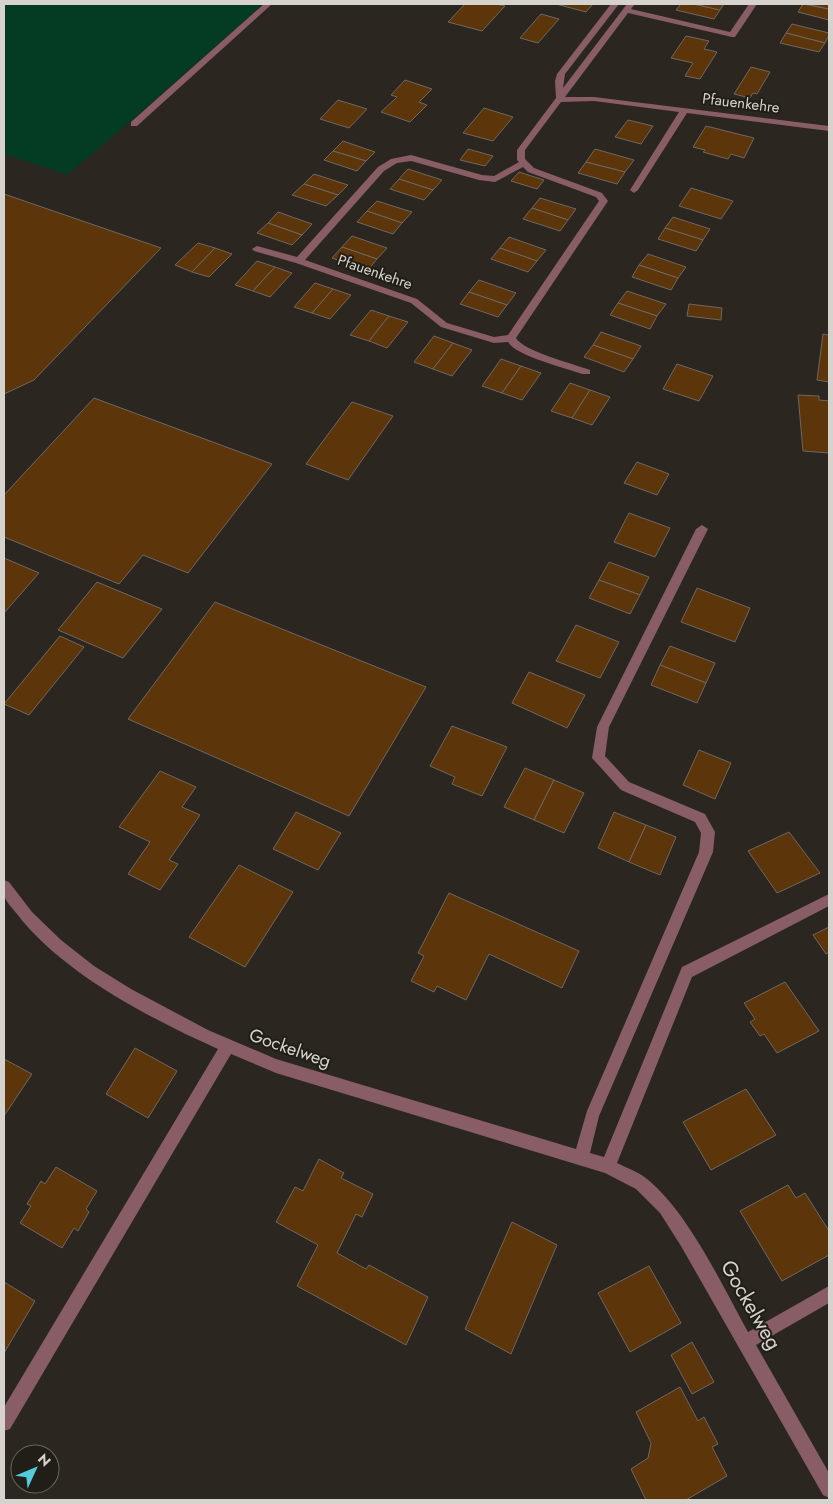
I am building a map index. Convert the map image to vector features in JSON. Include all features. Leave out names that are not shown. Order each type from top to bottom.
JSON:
[{"type":"street","points":[[134,124],[268,4]]},
{"type":"street","points":[[560,100],[559,81],[561,74],[615,4]]},
{"type":"street","points":[[586,372],[524,350],[514,344],[512,338],[604,201],[599,196],[531,170],[521,160],[521,150],[628,7],[732,35],[753,4]]},
{"type":"street","name":"Pfauenkehre","points":[[560,100],[594,98],[829,129]]},
{"type":"street","points":[[634,190],[683,115],[683,110]]},
{"type":"street","name":"Pfauenkehre","points":[[512,338],[494,340],[444,325],[414,301],[299,261],[381,169],[394,160],[411,158],[482,178],[495,179],[524,163]]},
{"type":"street","points":[[257,249],[299,261]]},
{"type":"street","points":[[581,1157],[592,1116],[706,852],[708,832],[700,818],[625,786],[598,758],[603,727],[702,529]]},
{"type":"street","name":"Gockelweg","points":[[4,886],[10,896],[39,928],[83,966],[141,1002],[227,1047],[276,1066],[581,1157],[608,1166],[641,1184],[666,1208],[687,1240],[829,1489]]},
{"type":"street","points":[[608,1166],[688,972],[828,900]]},
{"type":"street","points":[[4,1423],[227,1047]]},
{"type":"street","points":[[746,1342],[829,1294]]},
{"type":"green space","points":[[4,4],[263,4],[67,175],[4,154]]},
{"type":"building","points":[[465,4],[496,4],[505,6],[482,31],[448,22]]},
{"type":"building","points":[[556,4],[593,4],[586,12]]},
{"type":"building","points":[[681,4],[694,4],[720,10],[714,19],[676,10]]},
{"type":"building","points":[[694,4],[724,4],[720,10]]},
{"type":"building","points":[[803,4],[829,9],[829,20],[798,12]]},
{"type":"building","points":[[806,4],[829,4],[829,9]]},
{"type":"building","points":[[541,14],[559,19],[538,43],[520,38]]},
{"type":"building","points":[[792,24],[829,33],[829,35],[825,43],[786,33]]},
{"type":"building","points":[[786,33],[825,43],[819,52],[780,43]]},
{"type":"building","points":[[686,36],[709,41],[704,49],[717,52],[700,79],[685,76],[693,63],[671,58]]},
{"type":"building","points":[[751,67],[770,72],[757,94],[753,93],[750,98],[734,94]]},
{"type":"building","points":[[405,80],[432,89],[419,102],[427,105],[410,122],[381,112],[397,97],[391,95]]},
{"type":"building","points":[[338,100],[367,109],[349,128],[320,119]]},
{"type":"building","points":[[484,108],[513,117],[493,141],[463,133]]},
{"type":"building","points":[[628,120],[653,126],[641,144],[615,137]]},
{"type":"building","points":[[706,126],[754,138],[744,158],[731,154],[728,159],[693,147]]},
{"type":"building","points":[[343,141],[375,152],[366,161],[333,151]]},
{"type":"building","points":[[468,149],[493,156],[485,166],[460,160]]},
{"type":"building","points":[[595,149],[634,160],[625,172],[586,162]]},
{"type":"building","points":[[333,151],[366,161],[357,171],[324,160]]},
{"type":"building","points":[[586,162],[625,172],[617,184],[578,173]]},
{"type":"building","points":[[408,169],[442,180],[433,190],[399,179]]},
{"type":"building","points":[[519,172],[544,180],[537,189],[511,181]]},
{"type":"building","points":[[314,174],[348,185],[338,195],[304,184]]},
{"type":"building","points":[[399,179],[433,190],[424,200],[390,189]]},
{"type":"building","points":[[304,184],[338,195],[326,206],[292,195]]},
{"type":"building","points":[[691,188],[733,201],[721,219],[679,206]]},
{"type":"building","points":[[4,194],[161,248],[34,380],[4,394]]},
{"type":"building","points":[[540,198],[576,209],[568,220],[532,208]]},
{"type":"building","points":[[377,201],[412,212],[402,223],[367,211]]},
{"type":"building","points":[[532,208],[568,220],[560,231],[523,219]]},
{"type":"building","points":[[367,211],[402,223],[393,234],[357,222]]},
{"type":"building","points":[[278,212],[312,224],[302,235],[268,223]]},
{"type":"building","points":[[673,217],[710,229],[703,240],[665,228]]},
{"type":"building","points":[[268,223],[302,235],[292,245],[257,233]]},
{"type":"building","points":[[665,228],[703,240],[696,251],[658,239]]},
{"type":"building","points":[[352,236],[387,248],[377,259],[342,247]]},
{"type":"building","points":[[509,237],[546,250],[537,261],[500,248]]},
{"type":"building","points":[[198,243],[215,248],[192,272],[175,265]]},
{"type":"building","points":[[342,247],[377,259],[367,271],[332,258]]},
{"type":"building","points":[[215,248],[232,254],[209,277],[192,272]]},
{"type":"building","points":[[500,248],[537,261],[528,272],[491,259]]},
{"type":"building","points":[[648,254],[686,267],[678,278],[639,265]]},
{"type":"building","points":[[257,261],[275,267],[253,291],[235,285]]},
{"type":"building","points":[[639,265],[678,278],[671,290],[632,277]]},
{"type":"building","points":[[275,267],[292,273],[270,297],[253,291]]},
{"type":"building","points":[[479,280],[516,293],[507,305],[469,292]]},
{"type":"building","points":[[315,283],[333,289],[312,313],[294,307]]},
{"type":"building","points":[[333,289],[351,295],[330,319],[312,313]]},
{"type":"building","points":[[627,291],[666,304],[657,316],[618,303]]},
{"type":"building","points":[[469,292],[507,305],[498,317],[460,304]]},
{"type":"building","points":[[618,303],[657,316],[650,329],[610,315]]},
{"type":"building","points":[[689,304],[722,308],[721,320],[687,316]]},
{"type":"building","points":[[371,310],[389,316],[369,341],[350,335]]},
{"type":"building","points":[[389,316],[408,322],[387,348],[369,341]]},
{"type":"building","points":[[601,332],[641,346],[633,359],[593,345]]},
{"type":"building","points":[[823,334],[829,335],[829,382],[817,380]]},
{"type":"building","points":[[434,336],[453,343],[433,369],[414,362]]},
{"type":"building","points":[[453,343],[472,350],[452,376],[433,369]]},
{"type":"building","points":[[593,345],[633,359],[624,372],[584,357]]},
{"type":"building","points":[[501,359],[521,366],[502,393],[482,386]]},
{"type":"building","points":[[677,364],[713,376],[699,401],[663,389]]},
{"type":"building","points":[[521,366],[541,373],[522,400],[502,393]]},
{"type":"building","points":[[570,383],[590,390],[572,418],[551,411]]},
{"type":"building","points":[[590,390],[610,397],[592,425],[572,418]]},
{"type":"building","points":[[798,395],[819,396],[819,400],[829,401],[829,453],[803,451]]},
{"type":"building","points":[[94,398],[272,464],[188,573],[143,555],[119,584],[4,537],[4,495]]},
{"type":"building","points":[[352,402],[393,416],[348,480],[306,464]]},
{"type":"building","points":[[637,462],[669,474],[657,495],[624,483]]},
{"type":"building","points":[[629,513],[670,528],[655,557],[614,542]]},
{"type":"building","points":[[4,558],[39,573],[4,613]]},
{"type":"building","points":[[609,562],[649,577],[640,595],[599,580]]},
{"type":"building","points":[[599,580],[640,595],[630,614],[589,598]]},
{"type":"building","points":[[97,582],[162,609],[123,658],[58,630]]},
{"type":"building","points":[[697,588],[750,608],[735,642],[681,622]]},
{"type":"building","points":[[215,602],[426,687],[349,816],[128,719]]},
{"type":"building","points":[[576,625],[619,642],[600,678],[556,661]]},
{"type":"building","points":[[60,636],[84,647],[29,715],[4,704]]},
{"type":"building","points":[[670,646],[715,663],[706,683],[660,665]]},
{"type":"building","points":[[660,665],[706,683],[697,703],[651,685]]},
{"type":"building","points":[[529,672],[585,695],[567,728],[512,703]]},
{"type":"building","points":[[452,726],[507,747],[482,796],[452,784],[455,777],[430,766]]},
{"type":"building","points":[[699,750],[731,763],[715,799],[683,785]]},
{"type":"building","points":[[525,768],[554,780],[534,820],[504,807]]},
{"type":"building","points":[[160,771],[196,787],[182,807],[200,815],[169,860],[178,864],[160,890],[128,874],[150,842],[119,827]]},
{"type":"building","points":[[554,780],[584,793],[564,833],[534,820]]},
{"type":"building","points":[[296,812],[341,833],[318,870],[273,849]]},
{"type":"building","points":[[614,812],[646,825],[629,862],[598,848]]},
{"type":"building","points":[[646,825],[676,837],[660,875],[629,862]]},
{"type":"building","points":[[789,832],[820,873],[777,893],[748,851]]},
{"type":"building","points":[[239,865],[293,892],[245,967],[189,937]]},
{"type":"building","points":[[449,893],[579,951],[562,988],[489,954],[466,1000],[437,986],[434,992],[411,981],[424,956],[418,953]]},
{"type":"building","points":[[829,927],[829,952],[826,954],[813,935]]},
{"type":"building","points":[[785,982],[819,1031],[777,1053],[764,1034],[760,1036],[750,1022],[755,1019],[744,1003]]},
{"type":"building","points":[[135,1048],[177,1071],[148,1118],[106,1094]]},
{"type":"building","points":[[4,1059],[32,1074],[4,1116]]},
{"type":"building","points":[[746,1089],[776,1135],[711,1170],[683,1122]]},
{"type":"building","points":[[319,1159],[344,1173],[341,1178],[373,1194],[362,1217],[356,1214],[337,1253],[366,1269],[369,1265],[428,1297],[406,1345],[297,1286],[318,1245],[276,1222],[295,1187],[303,1191]]},
{"type":"building","points":[[56,1167],[97,1191],[86,1209],[89,1212],[78,1231],[74,1228],[62,1248],[20,1223],[31,1206],[27,1204],[41,1181],[45,1184]]},
{"type":"building","points":[[788,1185],[796,1198],[805,1193],[829,1231],[829,1255],[782,1281],[740,1211]]},
{"type":"building","points":[[512,1222],[557,1245],[511,1354],[465,1329]]},
{"type":"building","points":[[649,1266],[681,1323],[630,1352],[598,1293]]},
{"type":"building","points":[[4,1282],[35,1301],[4,1353]]},
{"type":"building","points":[[692,1342],[714,1382],[692,1394],[671,1355]]},
{"type":"building","points":[[680,1387],[698,1421],[704,1417],[718,1444],[712,1447],[727,1476],[686,1500],[646,1500],[631,1469],[648,1458],[651,1443],[636,1412]]}]
